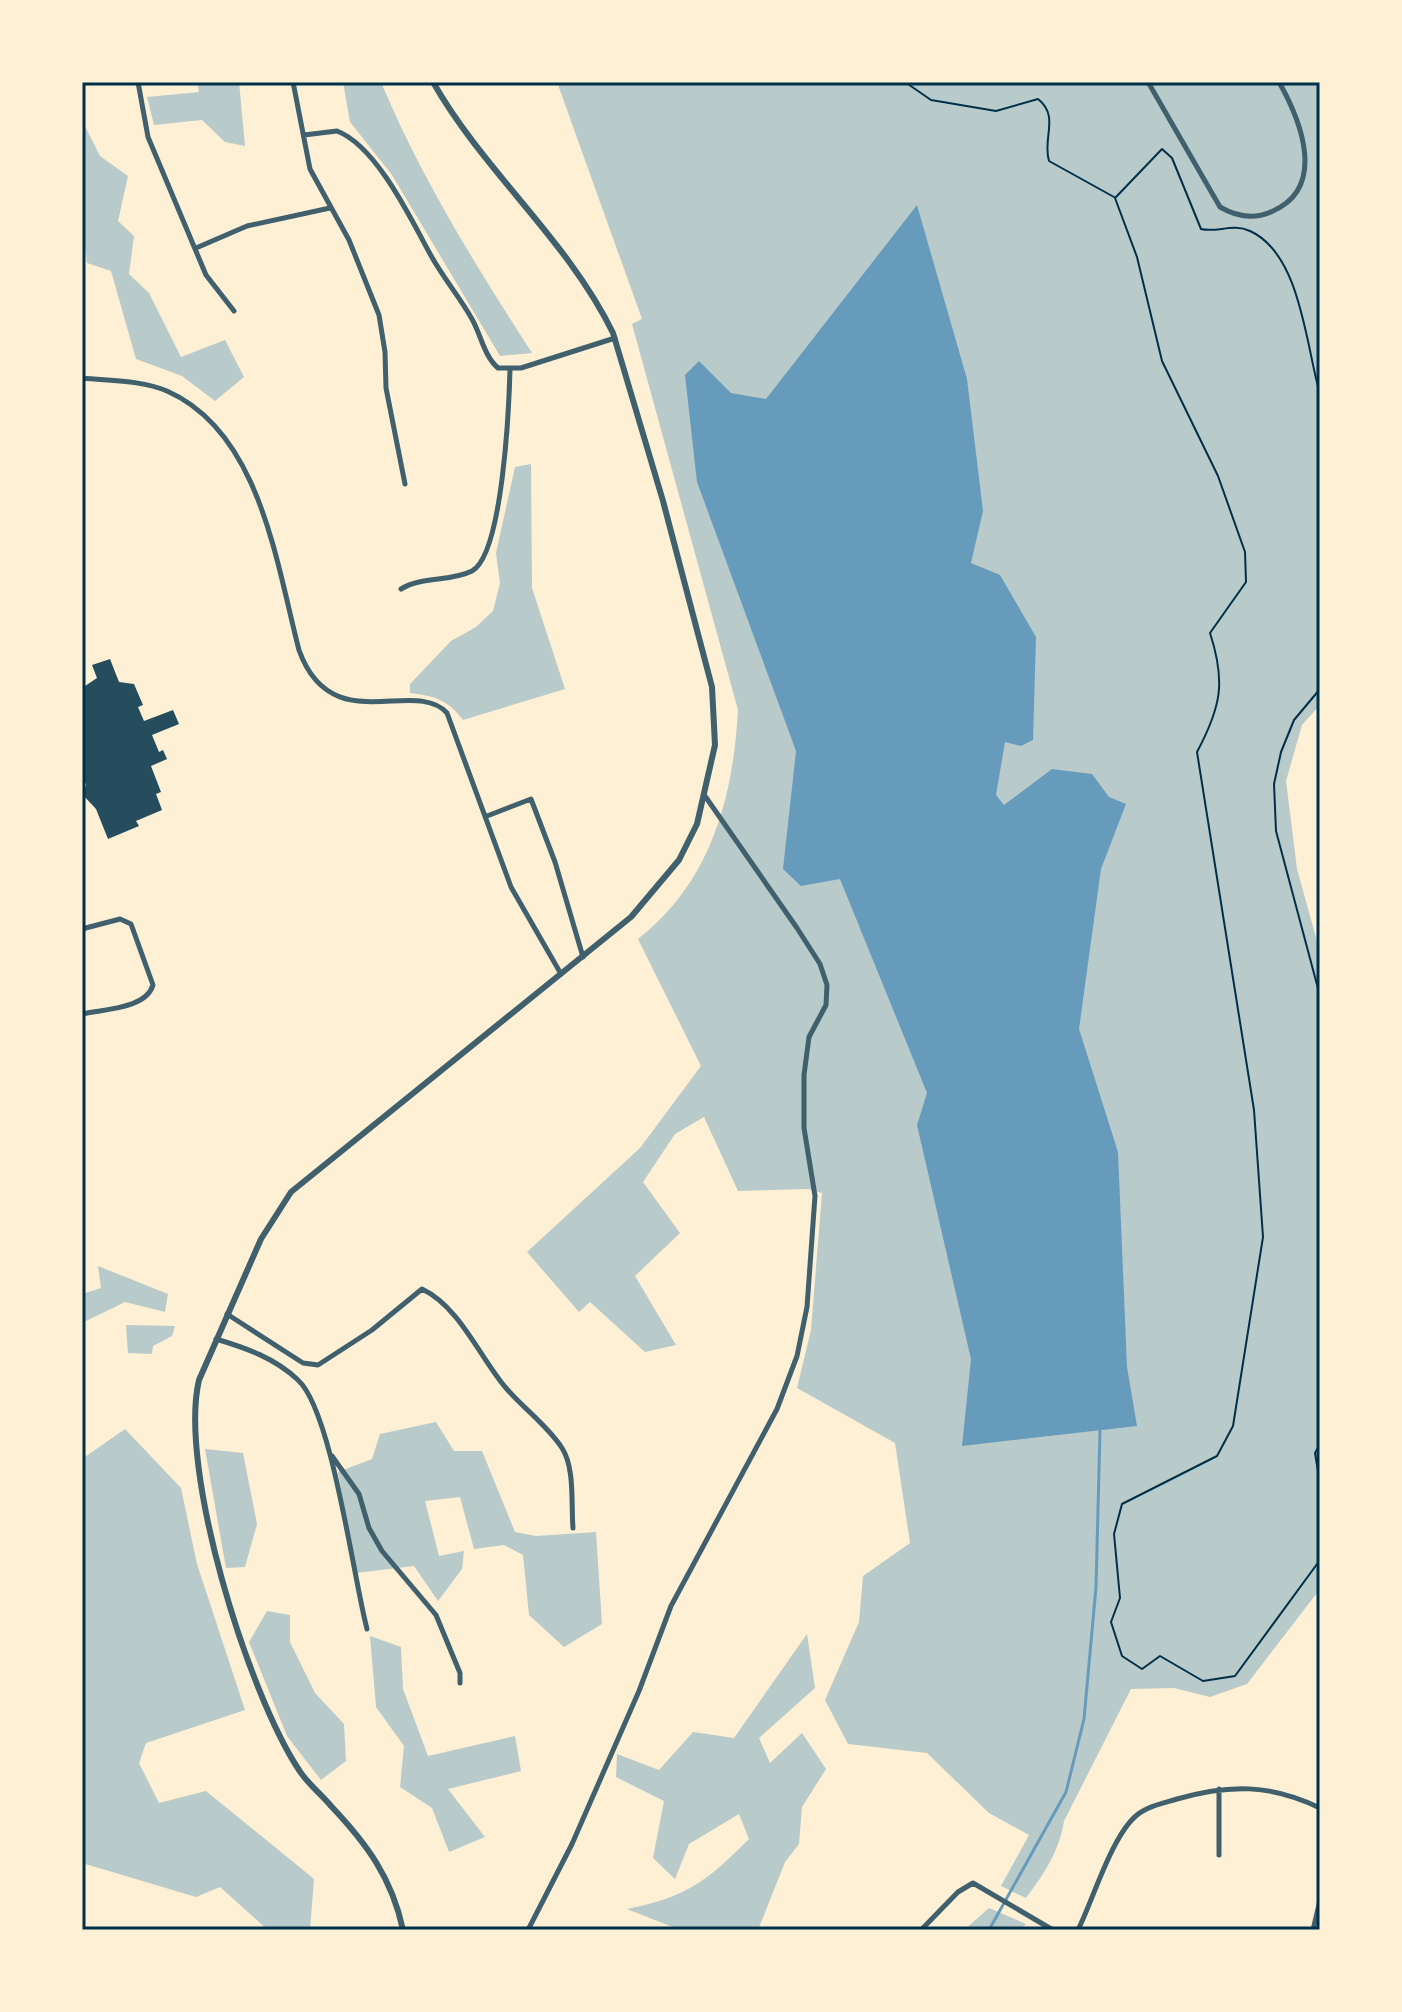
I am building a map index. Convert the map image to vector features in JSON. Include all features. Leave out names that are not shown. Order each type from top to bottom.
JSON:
[{"type":"street","points":[[138,82],[148,137],[206,275],[234,311]]},
{"type":"street","points":[[293,82],[310,169],[366,278],[379,315],[385,352],[386,388],[405,484]]},
{"type":"street","points":[[403,1930],[384,1870],[357,1834],[300,1772],[277,1730],[239,1634],[218,1559],[194,1444],[194,1402],[215,1339],[266,1230],[299,1183],[631,917],[665,879],[688,844],[705,796],[715,745],[712,687],[615,338],[592,293],[463,129],[433,82]]},
{"type":"street","points":[[1148,82],[1220,207],[1242,216],[1258,217],[1286,204],[1304,180],[1304,144],[1279,82]]},
{"type":"street","points":[[304,135],[337,131],[362,149],[412,218],[430,254],[456,291],[492,363],[510,370],[615,338]]},
{"type":"street","points":[[196,248],[247,226],[330,208]]},
{"type":"street","points":[[401,589],[470,572],[485,555],[507,457],[510,370]]},
{"type":"street","points":[[82,378],[144,385],[167,391],[194,408],[238,454],[252,482],[299,650],[309,672],[328,690],[354,701],[369,704],[422,701],[442,708],[454,727],[518,905],[561,974]]},
{"type":"street","points":[[528,1930],[572,1844],[639,1691],[671,1606],[777,1409],[797,1356],[807,1307],[815,1196],[804,1128],[804,1075],[809,1037],[826,1005],[827,985],[820,964],[797,928],[705,796]]},
{"type":"street","points":[[487,816],[531,799],[555,862],[583,957]]},
{"type":"street","points":[[82,929],[120,919],[131,924],[153,985],[150,994],[141,1001],[82,1015],[82,1043]]},
{"type":"street","points":[[226,1314],[303,1363],[318,1365],[372,1330],[412,1294],[422,1289],[432,1293],[446,1307],[505,1388],[562,1448],[568,1465],[573,1528]]},
{"type":"street","points":[[215,1339],[271,1359],[300,1381],[312,1397],[330,1452],[367,1629]]},
{"type":"street","points":[[271,1359],[277,1346]]},
{"type":"street","points":[[330,1452],[359,1494],[369,1528],[382,1551],[436,1615],[460,1673],[460,1683]]},
{"type":"street","points":[[1078,1930],[1114,1850],[1137,1814],[1219,1789],[1265,1788],[1295,1796],[1320,1808]]},
{"type":"street","points":[[1219,1789],[1219,1855]]},
{"type":"street","points":[[921,1930],[963,1887],[973,1883],[1053,1930]]},
{"type":"street","points":[[1313,1930],[1320,1900]]},
{"type":"path","points":[[905,82],[931,100],[996,111],[1038,99],[1047,106],[1051,126],[1045,149],[1049,161],[1115,198],[1137,257],[1162,361],[1218,476],[1245,552],[1246,582],[1210,633],[1222,668],[1215,717],[1197,752],[1254,1110],[1263,1237],[1233,1426],[1217,1456],[1122,1504],[1114,1534],[1120,1598],[1111,1622],[1122,1656],[1142,1669],[1160,1656],[1203,1681],[1235,1676],[1320,1560]]},
{"type":"path","points":[[1115,198],[1133,183],[1150,158],[1162,149],[1172,158],[1201,229],[1213,232],[1232,227],[1249,230],[1268,244],[1287,271],[1320,394]]},
{"type":"path","points":[[1320,689],[1294,720],[1281,752],[1274,784],[1276,831],[1320,996]]},
{"type":"path","points":[[1320,1444],[1315,1453],[1320,1483]]},
{"type":"shaded area","points":[[197,82],[239,82],[245,146],[225,142],[202,120],[154,125],[147,97],[199,92]]},
{"type":"shaded area","points":[[343,82],[381,82],[432,187],[532,353],[500,356],[392,175],[350,122]]},
{"type":"shaded area","points":[[557,82],[1320,82],[1320,705],[1302,725],[1286,781],[1297,869],[1320,952],[1320,1589],[1247,1684],[1210,1697],[1174,1688],[1131,1689],[1064,1821],[1050,1862],[1026,1898],[1001,1886],[1029,1835],[989,1813],[927,1753],[848,1744],[825,1700],[859,1622],[863,1576],[910,1543],[895,1443],[797,1388],[811,1330],[822,1193],[808,1189],[738,1191],[704,1117],[675,1134],[643,1182],[680,1233],[635,1276],[676,1345],[645,1352],[590,1302],[579,1312],[527,1252],[640,1148],[701,1066],[638,939],[684,892],[714,836],[731,775],[738,710],[632,324],[642,319]]},
{"type":"shaded area","points":[[82,120],[100,156],[128,176],[118,221],[134,236],[129,274],[149,293],[181,357],[225,340],[244,377],[215,401],[182,376],[136,359],[111,271],[87,263],[82,221]]},
{"type":"shaded area","points":[[531,464],[532,588],[565,689],[463,720],[440,700],[410,693],[410,684],[451,641],[476,627],[493,611],[500,583],[496,553],[515,467]]},
{"type":"shaded area","points":[[98,1266],[168,1294],[165,1312],[125,1302],[82,1323],[82,1294],[101,1288]]},
{"type":"shaded area","points":[[126,1325],[175,1326],[172,1336],[153,1346],[152,1354],[128,1353]]},
{"type":"shaded area","points":[[436,1422],[454,1451],[482,1451],[515,1532],[536,1536],[596,1532],[602,1624],[564,1647],[529,1615],[523,1555],[504,1545],[474,1549],[460,1497],[425,1501],[439,1556],[464,1551],[462,1569],[438,1601],[414,1566],[356,1573],[338,1472],[372,1459],[380,1434]]},
{"type":"shaded area","points":[[125,1429],[181,1488],[197,1564],[245,1710],[146,1743],[139,1763],[159,1803],[206,1791],[314,1879],[310,1930],[268,1930],[220,1887],[196,1897],[82,1863],[82,1459]]},
{"type":"shaded area","points":[[205,1449],[243,1453],[257,1524],[245,1567],[226,1568]]},
{"type":"shaded area","points":[[267,1611],[290,1615],[290,1642],[315,1693],[344,1724],[346,1761],[321,1780],[287,1736],[249,1642]]},
{"type":"shaded area","points":[[807,1634],[815,1688],[759,1738],[770,1763],[802,1733],[826,1769],[802,1807],[799,1844],[785,1862],[758,1930],[680,1930],[627,1909],[665,1899],[695,1885],[749,1839],[739,1814],[689,1844],[675,1879],[653,1858],[664,1801],[616,1777],[617,1754],[659,1770],[693,1732],[734,1738]]},
{"type":"shaded area","points":[[370,1636],[401,1647],[403,1689],[428,1756],[515,1736],[521,1771],[448,1789],[485,1837],[449,1852],[432,1808],[400,1787],[404,1746],[376,1707]]},
{"type":"shaded area","points":[[989,1908],[1026,1924],[1020,1930],[964,1930]]},
{"type":"water","points":[[917,205],[967,379],[983,511],[971,563],[1000,575],[1036,637],[1033,740],[1021,746],[1005,742],[996,795],[1004,805],[1052,769],[1092,774],[1109,797],[1126,804],[1101,869],[1079,1029],[1118,1152],[1127,1367],[1137,1426],[962,1446],[971,1359],[917,1125],[927,1093],[840,879],[801,886],[783,869],[796,751],[697,482],[685,375],[699,361],[731,393],[766,399]]},
{"type":"building","points":[[110,659],[119,682],[134,684],[143,705],[138,707],[144,721],[173,710],[179,724],[152,735],[159,752],[163,750],[167,759],[151,766],[161,792],[156,794],[162,810],[136,821],[139,826],[108,839],[96,809],[83,795],[86,785],[82,774],[82,688],[97,678],[92,665]]},
{"type":"waterway","points":[[989,1930],[1066,1792],[1084,1719],[1096,1587],[1100,1431]]}]
